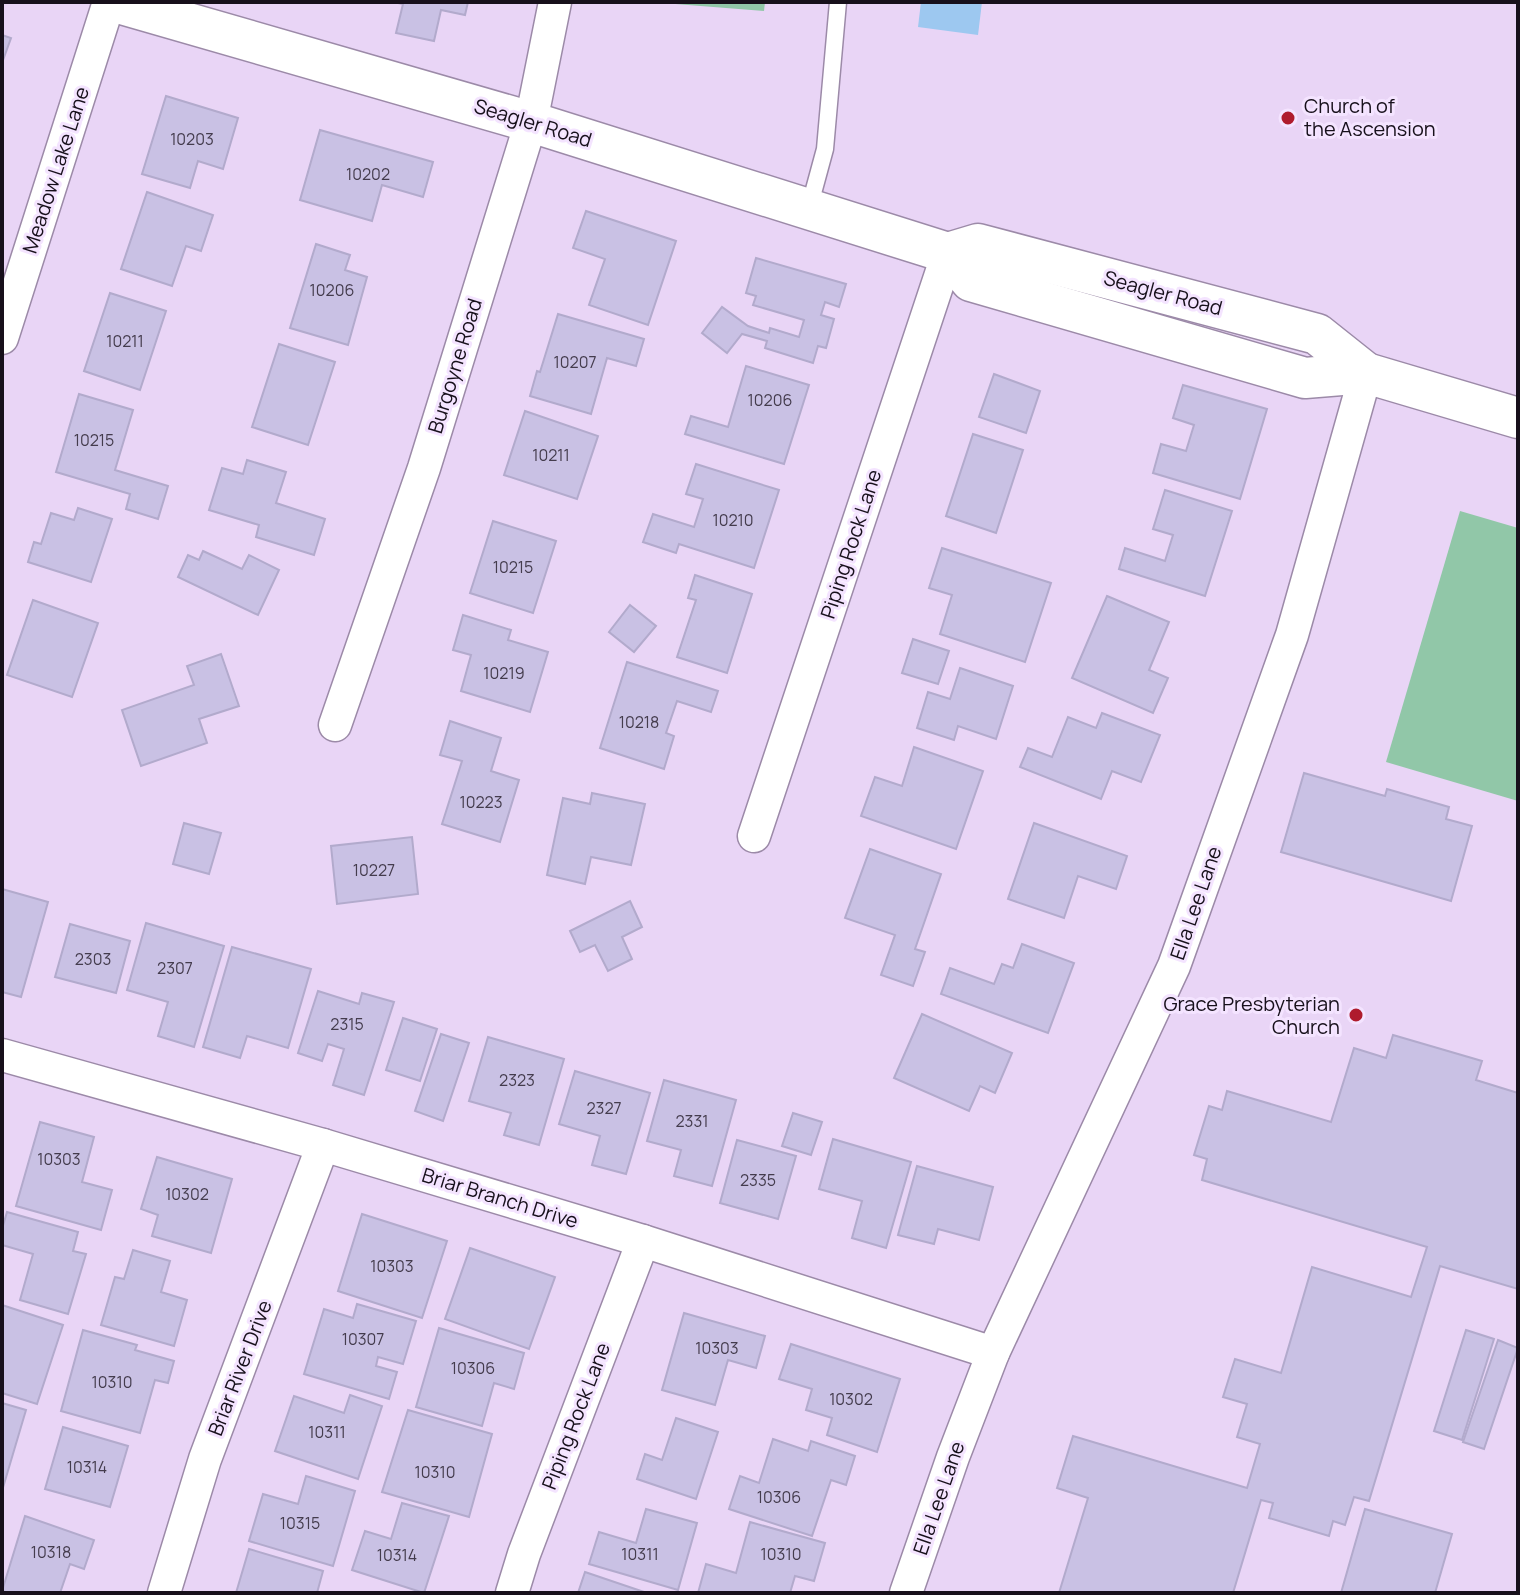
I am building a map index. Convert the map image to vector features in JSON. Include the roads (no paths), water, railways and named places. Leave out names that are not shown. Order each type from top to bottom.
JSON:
[{"type":"street","name":"Meadow Lake Lane","points":[[2,338],[109,2]]},
{"type":"street","name":"Seagler Road","points":[[115,2],[531,122],[948,253],[978,244],[1317,334],[1366,373],[1518,418]]},
{"type":"street","name":"Burgoyne Road","points":[[335,725],[424,468],[531,122],[555,2]]},
{"type":"street","name":"Piping Rock Lane","points":[[754,836],[948,253]]},
{"type":"street","name":"Ella Lee Lane","points":[[906,1593],[993,1353],[1174,966],[1292,635],[1366,373]]},
{"type":"street","name":"Briar Branch Drive","points":[[2,1055],[323,1145],[643,1241],[993,1353]]},
{"type":"street","name":"Briar River Drive","points":[[164,1593],[205,1459],[323,1145]]},
{"type":"street","name":"Piping Rock Lane","points":[[512,1593],[643,1241]]},
{"type":"lane","points":[[809,209],[825,149],[838,2]]},
{"type":"water","points":[[921,2],[982,2],[978,35],[918,27]]},
{"type":"place","name":"Church of the Ascension","points":[[1288,118]]},
{"type":"place","name":"Grace Presbyterian Church","points":[[1356,1015]]}]
